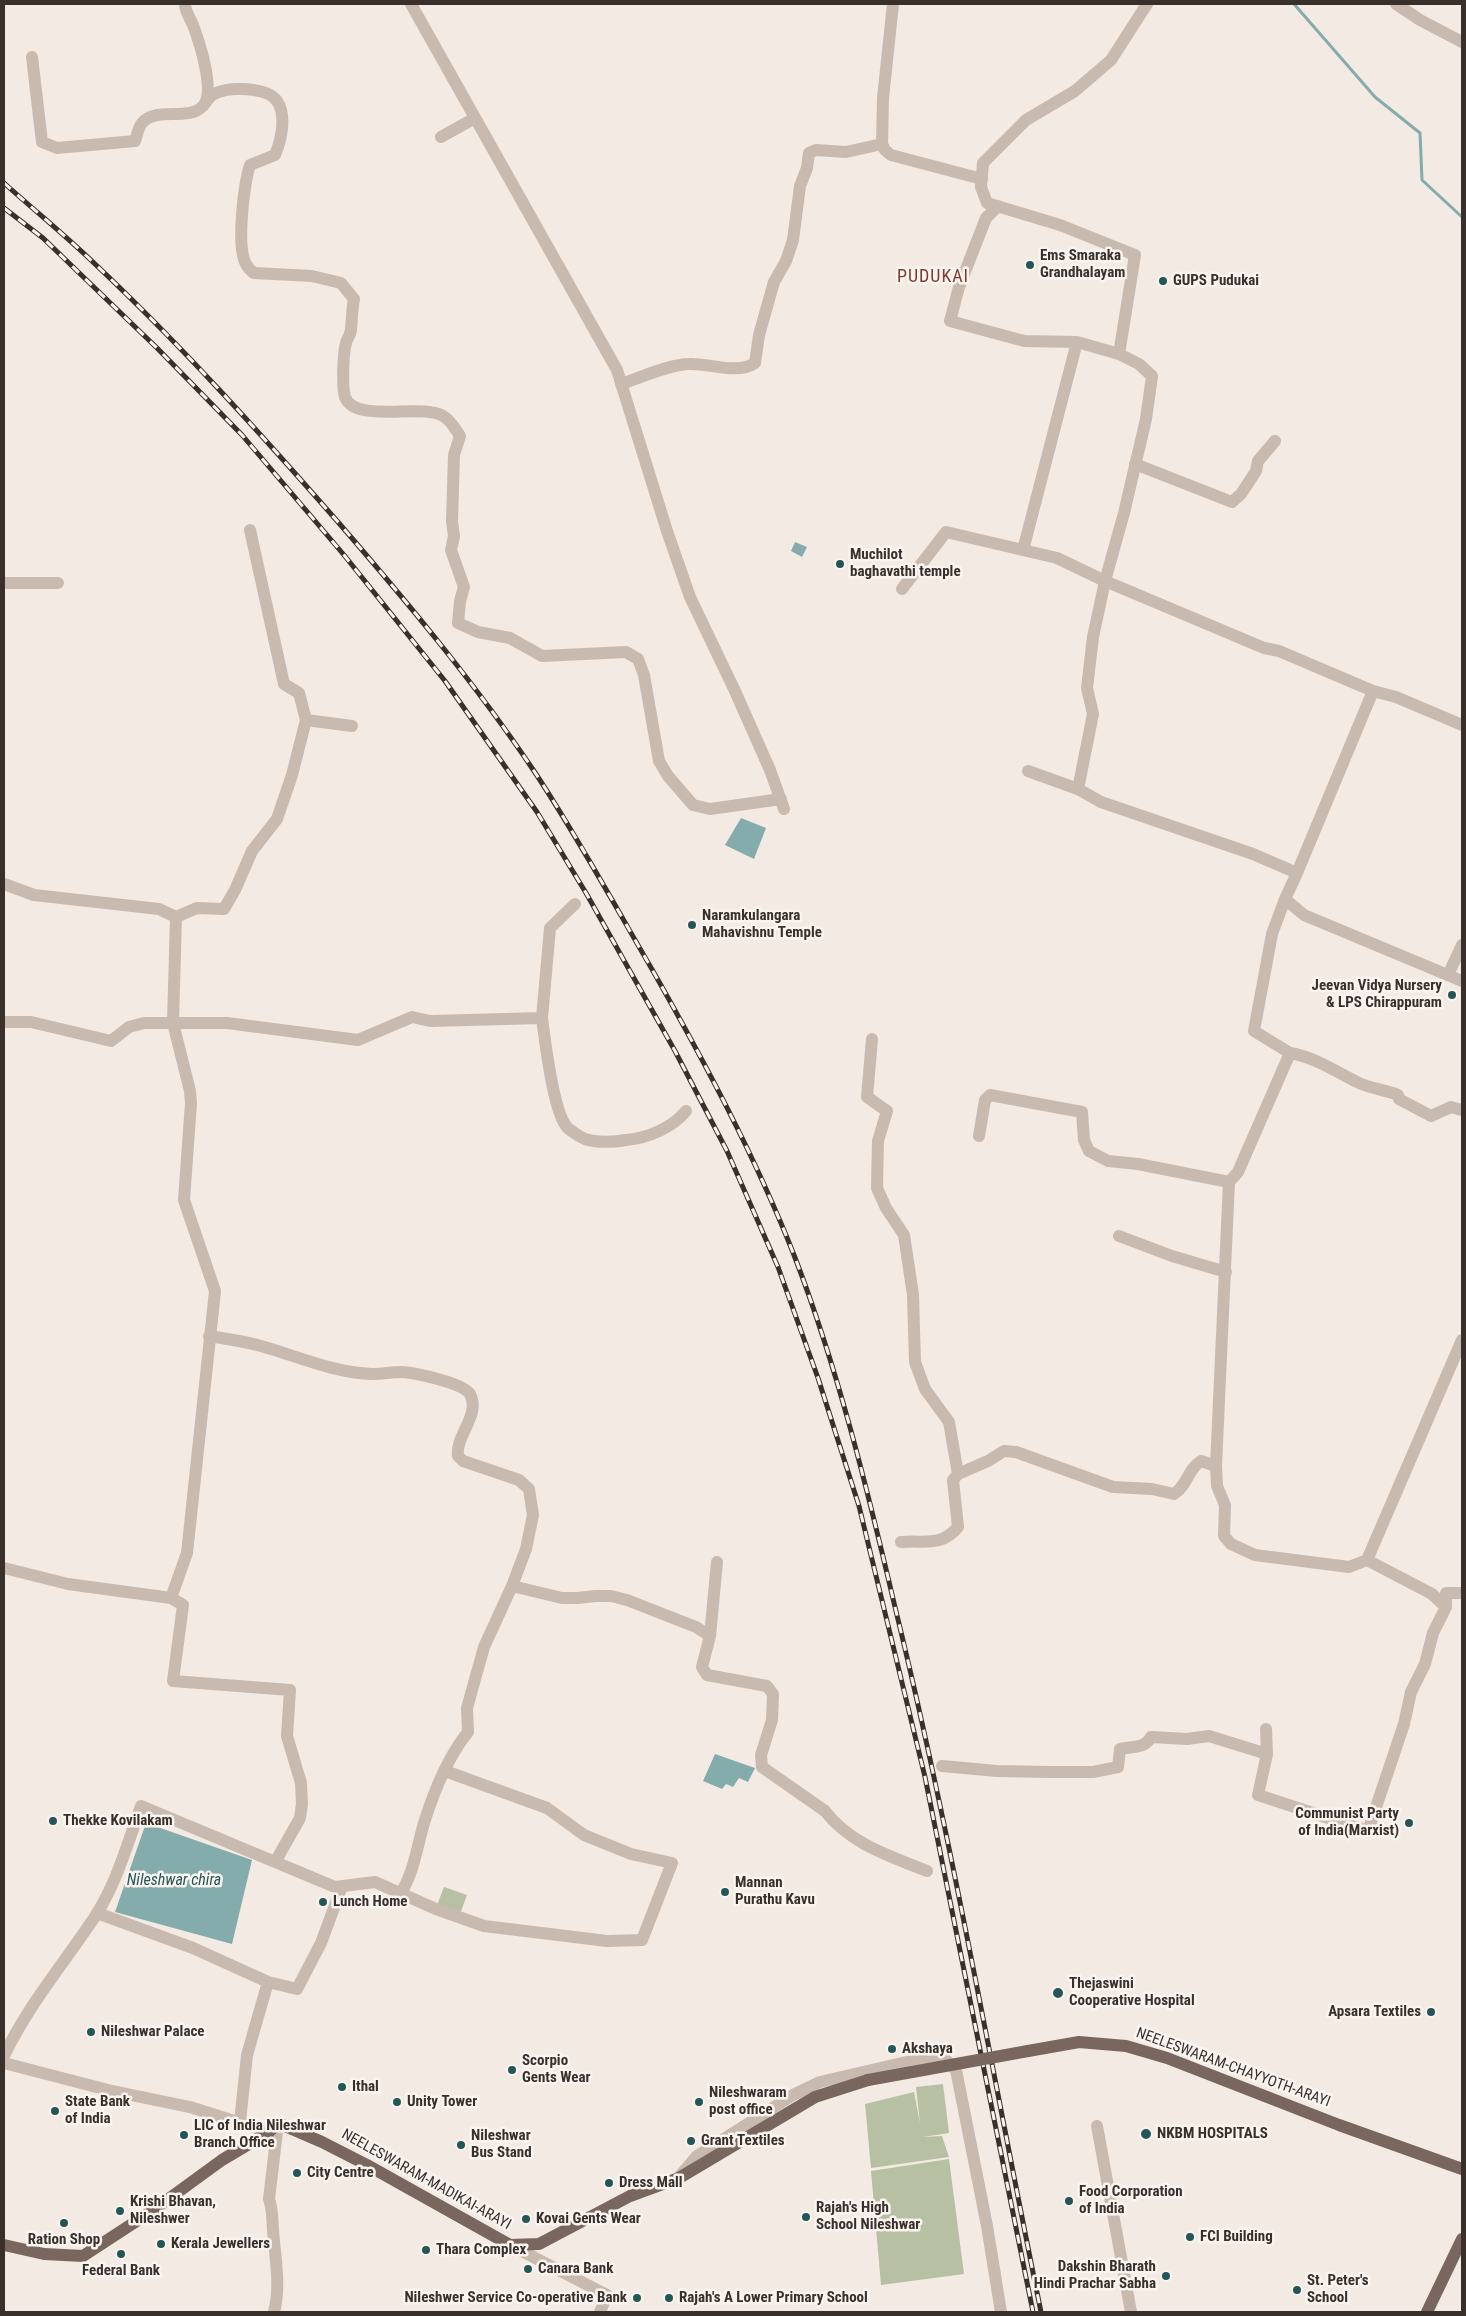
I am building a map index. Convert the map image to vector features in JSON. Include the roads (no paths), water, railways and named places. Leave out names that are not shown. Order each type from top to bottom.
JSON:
[{"type":"main road","name":"NEELESWARAM-CHAYYOTH-ARAYI","points":[[868,2080],[1079,2042],[1126,2046],[1168,2058],[1339,2125],[1462,2169]]},
{"type":"main road","name":"NEELESWARAM-MADIKAI-ARAYI","points":[[273,2128],[322,2142],[510,2245],[539,2244],[630,2196],[679,2178],[815,2096],[868,2080]]},
{"type":"main road","points":[[4,2245],[44,2254],[83,2256],[152,2211],[222,2160],[273,2128]]},
{"type":"main road","points":[[1427,2312],[1462,2239]]},
{"type":"street","points":[[185,4],[194,26],[210,85],[203,106]]},
{"type":"street","points":[[32,56],[42,142],[57,148],[135,141],[141,124],[149,118],[190,113],[203,106],[214,94],[228,90],[248,89],[264,92],[277,101],[282,119],[279,145],[275,155],[250,165],[246,178],[242,226],[246,264],[254,273],[312,276],[341,283],[354,299],[351,315],[352,332],[346,343],[344,383],[346,397],[351,405],[368,412],[410,411],[442,415],[450,422],[460,436],[454,455],[452,521],[454,536],[450,550],[464,586],[460,601],[458,623],[478,632],[510,638],[542,656],[626,652],[638,659],[644,675],[659,761],[668,776],[693,805],[710,810],[783,804],[735,691],[690,597],[667,531],[617,370],[411,4]]},
{"type":"street","points":[[893,4],[883,98],[882,144],[885,150],[891,155],[982,178]]},
{"type":"street","points":[[1119,354],[1136,255],[1060,226],[987,203],[981,187],[983,163],[1026,120],[1075,91],[1111,60],[1147,4]]},
{"type":"street","points":[[1396,4],[1420,20],[1462,42]]},
{"type":"street","points":[[441,137],[475,118]]},
{"type":"street","points":[[621,384],[688,363],[720,367],[749,367],[755,363],[760,335],[774,282],[786,261],[793,240],[800,186],[807,168],[809,152],[816,150],[846,152],[882,144]]},
{"type":"street","points":[[998,206],[986,218],[959,287],[950,321],[1024,341],[1078,342],[1119,354],[1139,364],[1152,376],[1146,419],[1105,581],[1093,637],[1087,688],[1093,714],[1078,789]]},
{"type":"street","points":[[1023,550],[1078,342]]},
{"type":"street","points":[[1135,464],[1232,502],[1256,471],[1258,460],[1275,441]]},
{"type":"street","points":[[4,884],[34,895],[159,909],[176,917],[197,908],[224,909],[252,851],[278,819],[306,720],[298,693],[284,684],[250,530]]},
{"type":"street","points":[[902,589],[946,532],[1057,558],[1105,581],[1264,648],[1279,651],[1373,691],[1396,697],[1462,725]]},
{"type":"street","points":[[4,583],[58,583]]},
{"type":"street","points":[[1373,691],[1272,934],[1254,1031],[1290,1053],[1303,1055],[1346,1074],[1358,1082],[1398,1095],[1399,1099],[1431,1116],[1452,1107],[1462,1110]]},
{"type":"street","points":[[306,720],[352,726]]},
{"type":"street","points":[[1028,771],[1078,789],[1101,802],[1253,854],[1297,873]]},
{"type":"street","points":[[1286,899],[1304,915],[1462,981]]},
{"type":"street","points":[[575,904],[550,928],[542,1018],[551,1078],[559,1109],[566,1126],[585,1139],[616,1142],[642,1139],[678,1120],[686,1111]]},
{"type":"street","points":[[170,1598],[187,1553],[215,1291],[184,1200],[190,1091],[173,1023],[176,917]]},
{"type":"street","points":[[1448,975],[1462,945]]},
{"type":"street","points":[[4,1022],[31,1022],[111,1041],[129,1027],[144,1023],[227,1023],[358,1040],[412,1017],[430,1021],[542,1018]]},
{"type":"street","points":[[872,1039],[867,1097],[887,1111],[878,1141],[877,1188],[886,1208],[904,1235],[913,1295],[916,1362],[925,1389],[949,1422],[958,1474]]},
{"type":"street","points":[[1290,1053],[1238,1172],[1229,1182],[1216,1466],[1217,1486],[1225,1505],[1224,1536],[1231,1544],[1255,1555],[1341,1566],[1348,1566],[1367,1560],[1432,1594],[1446,1607]]},
{"type":"street","points":[[979,1136],[985,1100],[990,1095],[1082,1112],[1084,1140],[1089,1150],[1108,1161],[1138,1164],[1229,1182]]},
{"type":"street","points":[[1120,1236],[1172,1256],[1226,1272]]},
{"type":"street","points":[[209,1336],[260,1346],[348,1371],[372,1374],[404,1372],[462,1386],[470,1395],[472,1406],[469,1424],[459,1443],[458,1456],[463,1462],[519,1480],[529,1488],[533,1515],[526,1549],[512,1586],[484,1647],[467,1708],[468,1732],[458,1745],[436,1785],[424,1822],[411,1877],[401,1893]]},
{"type":"street","points":[[1367,1560],[1462,1340]]},
{"type":"street","points":[[901,1542],[926,1540],[939,1542],[950,1536],[958,1527],[953,1480],[958,1474],[988,1461],[1004,1451],[1016,1452],[1113,1487],[1152,1489],[1174,1494],[1182,1489],[1194,1465],[1200,1461],[1216,1466]]},
{"type":"street","points":[[717,1562],[710,1636],[702,1667],[707,1675],[767,1686],[773,1694],[772,1720],[760,1756],[762,1767],[825,1811],[833,1821],[870,1849],[927,1871]]},
{"type":"street","points":[[4,1568],[68,1584],[170,1598],[183,1605],[173,1681],[290,1690],[287,1736],[301,1783],[302,1804],[300,1818],[278,1858],[278,1863]]},
{"type":"street","points":[[512,1586],[562,1598],[595,1596],[627,1600],[696,1627],[710,1636]]},
{"type":"street","points":[[1266,1729],[1267,1754],[1258,1794],[1368,1831],[1404,1724],[1411,1692],[1425,1664],[1435,1626],[1446,1607],[1446,1593],[1462,1593]]},
{"type":"street","points":[[942,1766],[997,1772],[1093,1772],[1118,1767],[1120,1750],[1148,1743],[1151,1736],[1187,1739],[1209,1736],[1267,1754]]},
{"type":"street","points":[[334,1887],[375,1882],[436,1909],[484,1926],[607,1941],[642,1940],[672,1863],[623,1851],[584,1835],[547,1808],[445,1771]]},
{"type":"street","points":[[4,2056],[42,1991],[97,1914],[114,1878],[141,1806],[341,1889],[321,1943],[297,1989],[268,1982],[193,1948],[97,1914]]},
{"type":"street","points":[[240,2122],[247,2055],[268,1982]]},
{"type":"street","points":[[679,2178],[698,2156],[793,2095],[820,2082],[915,2060],[944,2058],[956,2070],[987,2226],[1001,2312]]},
{"type":"street","points":[[4,2063],[108,2090],[190,2107],[240,2122],[273,2128],[269,2199],[273,2209],[273,2230],[277,2257],[274,2312]]},
{"type":"street","points":[[1097,2126],[1131,2312]]},
{"type":"street","points":[[510,2245],[607,2295],[600,2312]]},
{"type":"water","points":[[795,542],[807,547],[802,557],[791,551]]},
{"type":"water","points":[[741,818],[766,828],[754,859],[725,845]]},
{"type":"water","points":[[715,1754],[755,1768],[748,1782],[739,1778],[733,1787],[726,1784],[722,1789],[703,1781]]},
{"type":"water","name":"Nileshwar chira","points":[[146,1823],[252,1860],[232,1944],[115,1912]]},
{"type":"waterway","points":[[1294,4],[1375,97],[1420,133],[1422,180],[1462,217]]},
{"type":"railway","points":[[4,183],[95,264],[220,390],[338,522],[415,613],[488,706],[534,771],[580,845],[653,971],[710,1075],[746,1146],[779,1218],[810,1298],[838,1385],[874,1518],[935,1782],[1041,2312]]},
{"type":"railway","points":[[4,208],[43,238],[157,348],[242,435],[344,555],[445,681],[537,812],[586,893],[675,1051],[727,1151],[778,1267],[818,1378],[859,1506],[925,1777],[1033,2312]]},
{"type":"place","name":"Ems Smaraka Grandhalayam","points":[[1030,265]]},
{"type":"place","name":"GUPS Pudukai","points":[[1163,281]]},
{"type":"place","name":"Muchilot baghavathi temple","points":[[840,564]]},
{"type":"place","name":"Naramkulangara Mahavishnu Temple","points":[[692,925]]},
{"type":"place","name":"Jeevan Vidya Nursery & LPS Chirappuram","points":[[1452,995]]},
{"type":"place","name":"Thekke Kovilakam","points":[[53,1821]]},
{"type":"place","name":"Communist Party of India(Marxist)","points":[[1409,1823]]},
{"type":"place","name":"Mannan Purathu Kavu","points":[[725,1892]]},
{"type":"place","name":"Lunch Home","points":[[323,1902]]},
{"type":"place","name":"Thejaswini Cooperative Hospital","points":[[1058,1993]]},
{"type":"place","name":"Apsara Textiles","points":[[1431,2012]]},
{"type":"place","name":"Nileshwar Palace","points":[[91,2032]]},
{"type":"place","name":"Akshaya","points":[[892,2049]]},
{"type":"place","name":"Scorpio Gents Wear","points":[[512,2070]]},
{"type":"place","name":"Ithal","points":[[342,2087]]},
{"type":"place","name":"Unity Tower","points":[[397,2102]]},
{"type":"place","name":"Nileshwaram post office","points":[[699,2102]]},
{"type":"place","name":"State Bank of India","points":[[55,2111]]},
{"type":"place","name":"NKBM HOSPITALS","points":[[1146,2134]]},
{"type":"place","name":"LIC of India Nileshwar Branch Office","points":[[184,2135]]},
{"type":"place","name":"Grant Textiles","points":[[691,2141]]},
{"type":"place","name":"Nileshwar Bus Stand","points":[[461,2145]]},
{"type":"place","name":"City Centre","points":[[297,2173]]},
{"type":"place","name":"Dress Mall","points":[[609,2183]]},
{"type":"place","name":"Food Corporation of India","points":[[1069,2201]]},
{"type":"place","name":"Krishi Bhavan, Nileshwer","points":[[120,2211]]},
{"type":"place","name":"Rajah's High School Nileshwar","points":[[806,2217]]},
{"type":"place","name":"Kovai Gents Wear","points":[[526,2219]]},
{"type":"place","name":"Ration Shop","points":[[64,2223]]},
{"type":"place","name":"FCI Building","points":[[1190,2237]]},
{"type":"place","name":"Kerala Jewellers","points":[[161,2244]]},
{"type":"place","name":"Thara Complex","points":[[426,2250]]},
{"type":"place","name":"Federal Bank","points":[[121,2254]]},
{"type":"place","name":"Canara Bank","points":[[528,2269]]},
{"type":"place","name":"Dakshin Bharath Hindi Prachar Sabha","points":[[1166,2276]]},
{"type":"place","name":"St. Peter's School","points":[[1297,2290]]},
{"type":"place","name":"Nileshwer Service Co-operative Bank","points":[[637,2298]]},
{"type":"place","name":"Rajah's A Lower Primary School","points":[[669,2298]]},
{"type":"district","name":"PUDUKAI","points":[[933,277]]}]
